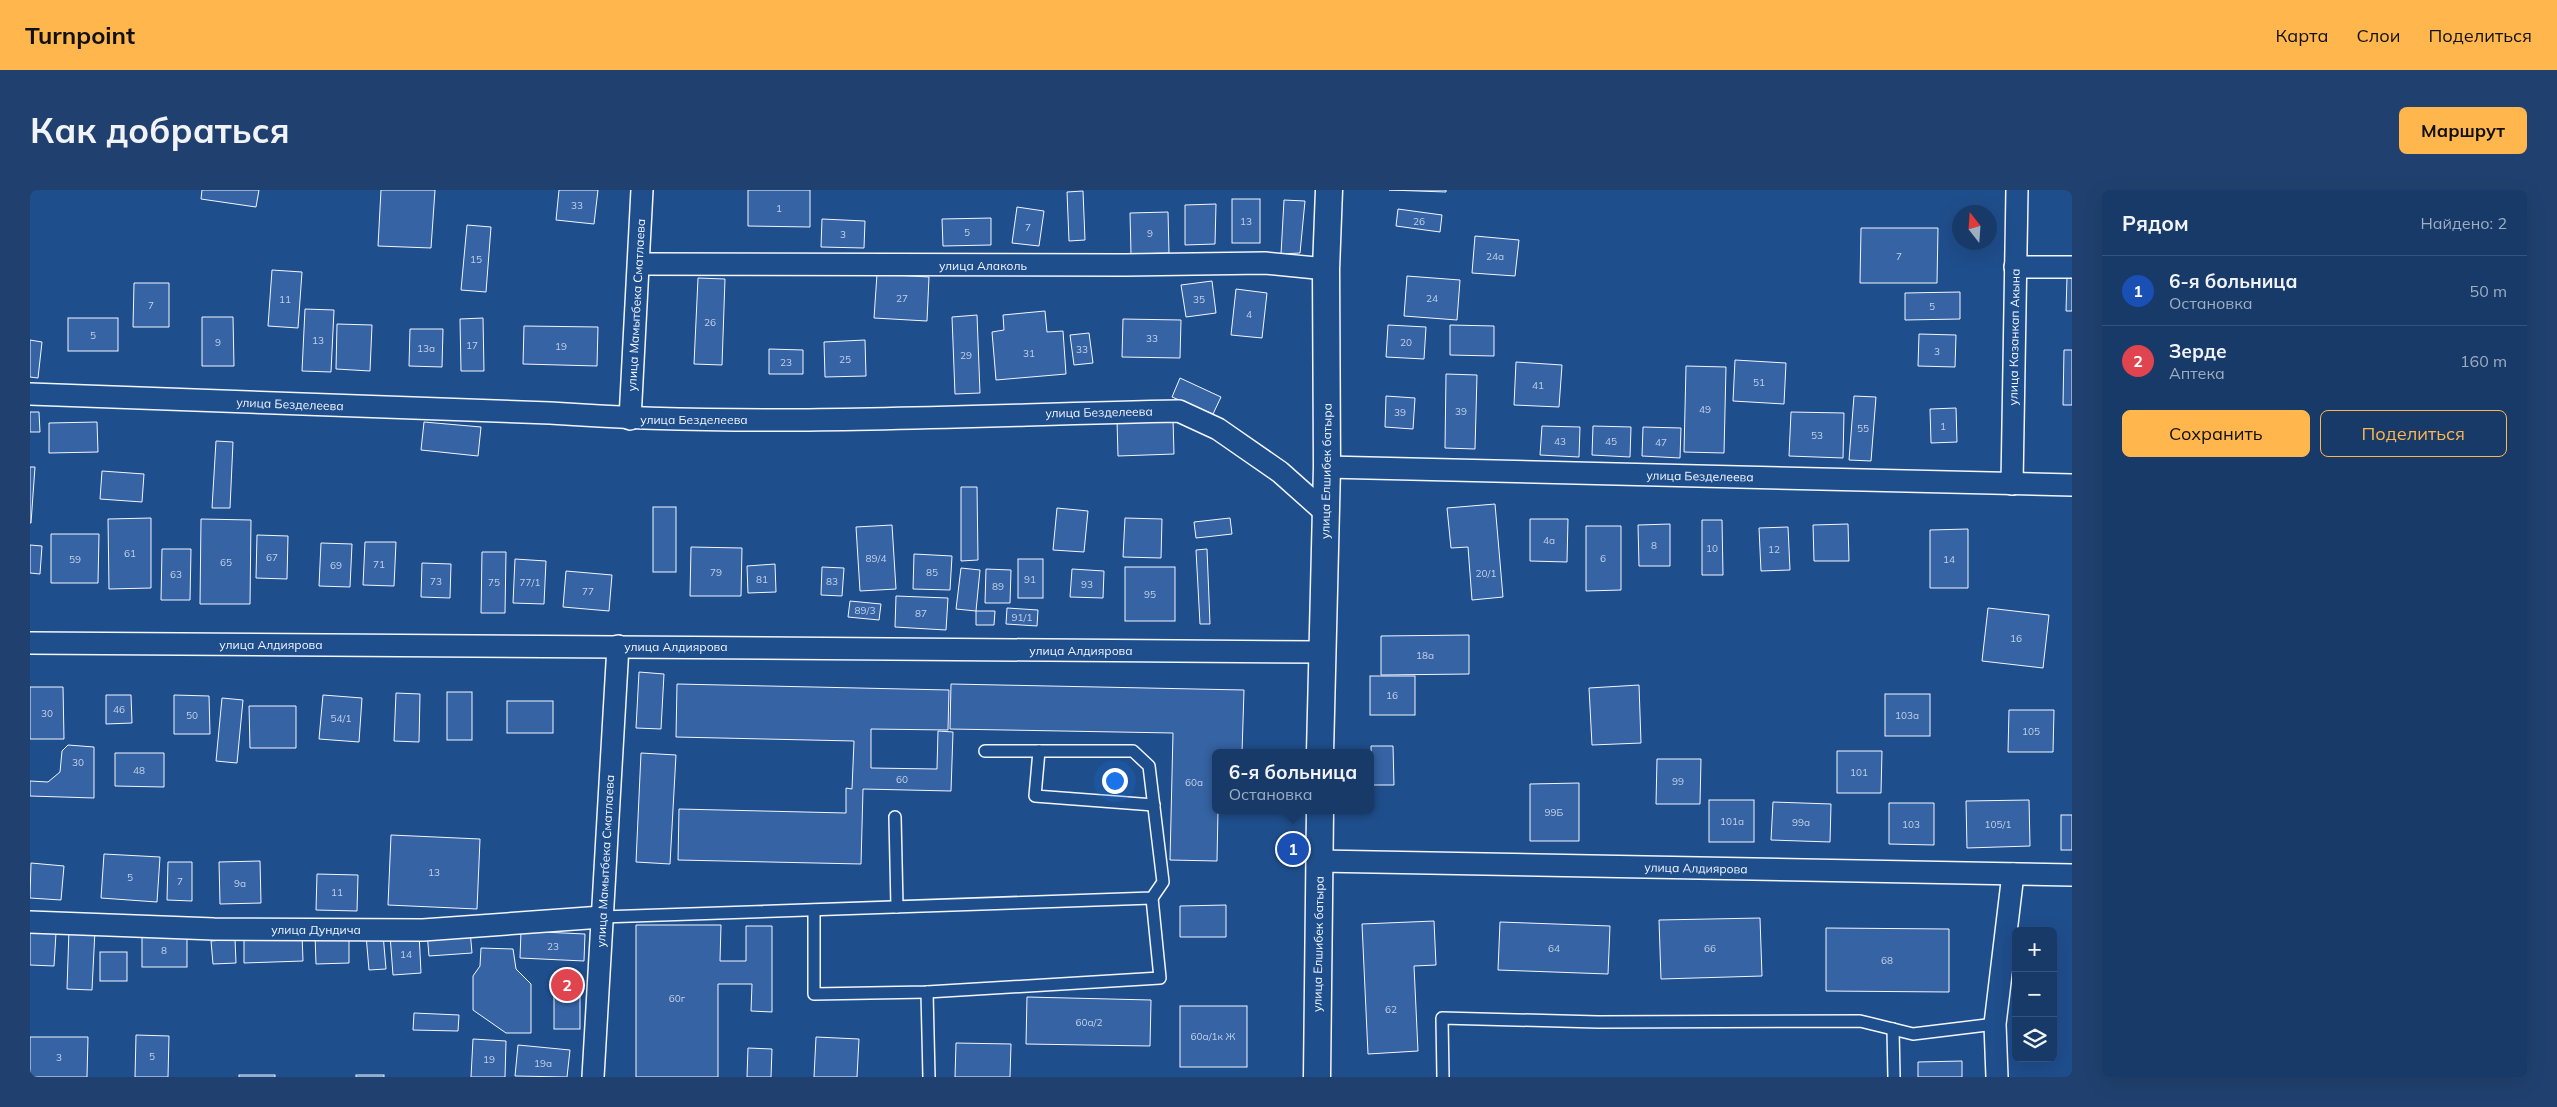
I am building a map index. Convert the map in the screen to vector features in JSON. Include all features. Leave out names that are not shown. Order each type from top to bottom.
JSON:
[{"type":"street","name":"улица Мамытбека Сматлаева","points":[[630,419],[642,190]]},
{"type":"street","name":"улица Елшибек батыра","points":[[1320,749],[1327,467],[1326,269],[1329,190]]},
{"type":"street","name":"улица Казанкап Акына","points":[[2012,484],[2017,190]]},
{"type":"street","name":"улица Алаколь","points":[[639,264],[1125,265],[1265,263],[1326,269]]},
{"type":"street","points":[[2015,267],[2072,268]]},
{"type":"street","name":"улица Безделеева","points":[[30,394],[550,414],[630,419],[741,420],[1180,411],[1218,429],[1280,472],[1326,513]]},
{"type":"street","name":"улица Безделеева","points":[[1327,467],[2072,485]]},
{"type":"street","name":"улица Алдиярова","points":[[30,643],[1321,652]]},
{"type":"street","name":"улица Мамытбека Сматлаева","points":[[593,1077],[618,646]]},
{"type":"street","name":"улица Елшибек батыра","points":[[1317,1077],[1320,814]]},
{"type":"street","name":"улица Алдиярова","points":[[1319,861],[2072,875]]},
{"type":"street","points":[[1997,1077],[1995,1024],[2014,874]]},
{"type":"street","name":"улица Дундича","points":[[30,922],[214,928],[423,930],[602,917]]},
{"type":"lane","points":[[814,910],[814,994],[927,992],[1160,978],[1152,898],[1163,882],[1149,766],[1133,751],[985,751]]},
{"type":"lane","points":[[1039,751],[1035,796],[1154,805]]},
{"type":"lane","points":[[895,817],[897,907]]},
{"type":"lane","points":[[602,917],[1152,898]]},
{"type":"lane","points":[[927,992],[928,1077]]},
{"type":"lane","points":[[1443,1077],[1442,1018],[1598,1022],[1860,1021],[1913,1034],[1995,1024]]},
{"type":"lane","points":[[1893,1029],[1894,1077]]},
{"type":"building","points":[[202,190],[259,190],[256,207],[201,199]]},
{"type":"building","points":[[381,190],[435,190],[431,248],[378,246]]},
{"type":"building","points":[[559,190],[598,190],[594,224],[556,220]]},
{"type":"building","points":[[748,190],[810,190],[810,227],[748,226]]},
{"type":"building","points":[[1389,190],[1446,190],[1446,192]]},
{"type":"building","points":[[1083,191],[1085,240],[1069,241],[1067,192]]},
{"type":"building","points":[[1232,199],[1260,199],[1260,243],[1232,243]]},
{"type":"building","points":[[1284,200],[1305,201],[1300,253],[1281,254]]},
{"type":"building","points":[[1216,204],[1215,244],[1185,245],[1185,205]]},
{"type":"building","points":[[1017,207],[1044,211],[1039,246],[1012,243]]},
{"type":"building","points":[[1398,209],[1442,215],[1440,232],[1396,226]]},
{"type":"building","points":[[1168,212],[1169,253],[1131,254],[1130,213]]},
{"type":"building","points":[[991,218],[991,245],[943,246],[942,219]]},
{"type":"building","points":[[822,219],[865,221],[864,248],[821,247]]},
{"type":"building","points":[[467,225],[491,227],[486,292],[461,290]]},
{"type":"building","points":[[1861,228],[1938,228],[1937,283],[1860,283]]},
{"type":"building","points":[[1475,236],[1519,240],[1515,276],[1472,273]]},
{"type":"building","points":[[272,270],[302,272],[298,328],[268,326]]},
{"type":"building","points":[[877,274],[929,277],[927,321],[874,318]]},
{"type":"building","points":[[1407,276],[1460,280],[1457,320],[1404,316]]},
{"type":"building","points":[[2067,277],[2072,277],[2072,311],[2066,311]]},
{"type":"building","points":[[698,278],[725,279],[722,365],[694,364]]},
{"type":"building","points":[[1212,281],[1216,313],[1186,317],[1181,285]]},
{"type":"building","points":[[134,283],[169,283],[169,327],[133,327]]},
{"type":"building","points":[[1236,289],[1267,293],[1262,338],[1231,335]]},
{"type":"building","points":[[1960,292],[1960,319],[1905,320],[1905,293]]},
{"type":"building","points":[[305,309],[334,310],[331,372],[302,371]]},
{"type":"building","points":[[1045,311],[1047,332],[1063,331],[1066,374],[996,380],[992,332],[1004,330],[1003,315]]},
{"type":"building","points":[[977,315],[980,393],[955,394],[952,317]]},
{"type":"building","points":[[202,317],[233,317],[234,366],[202,366]]},
{"type":"building","points":[[68,318],[118,318],[118,351],[68,351]]},
{"type":"building","points":[[483,318],[484,371],[461,371],[460,319]]},
{"type":"building","points":[[1123,319],[1181,320],[1180,358],[1122,357]]},
{"type":"building","points":[[337,324],[372,325],[370,371],[336,369]]},
{"type":"building","points":[[1388,325],[1426,327],[1424,359],[1386,357]]},
{"type":"building","points":[[1450,325],[1494,326],[1494,356],[1450,355]]},
{"type":"building","points":[[524,326],[598,327],[597,366],[523,364]]},
{"type":"building","points":[[410,329],[443,329],[442,367],[409,366]]},
{"type":"building","points":[[1089,333],[1093,363],[1074,365],[1070,335]]},
{"type":"building","points":[[1919,334],[1956,335],[1955,367],[1918,366]]},
{"type":"building","points":[[30,340],[42,342],[38,378],[30,377]]},
{"type":"building","points":[[865,340],[866,376],[825,377],[824,342]]},
{"type":"building","points":[[769,349],[803,350],[803,374],[769,374]]},
{"type":"building","points":[[2064,350],[2072,350],[2072,405],[2063,405]]},
{"type":"building","points":[[1735,360],[1786,363],[1784,404],[1733,401]]},
{"type":"building","points":[[1516,362],[1562,365],[1559,407],[1514,405]]},
{"type":"building","points":[[1686,366],[1726,367],[1724,453],[1684,452]]},
{"type":"building","points":[[1446,374],[1477,375],[1475,449],[1445,448]]},
{"type":"building","points":[[1180,378],[1221,397],[1213,414],[1172,397]]},
{"type":"building","points":[[1386,396],[1415,398],[1413,429],[1385,427]]},
{"type":"building","points":[[1854,396],[1876,397],[1871,461],[1849,460]]},
{"type":"building","points":[[1956,408],[1957,442],[1931,443],[1930,409]]},
{"type":"building","points":[[30,412],[39,412],[40,432],[30,432]]},
{"type":"building","points":[[1791,412],[1844,413],[1843,458],[1789,456]]},
{"type":"building","points":[[1173,419],[1174,454],[1118,456],[1117,420]]},
{"type":"building","points":[[97,422],[98,452],[49,453],[49,423]]},
{"type":"building","points":[[424,422],[481,427],[478,456],[421,450]]},
{"type":"building","points":[[1542,426],[1580,427],[1579,457],[1540,455]]},
{"type":"building","points":[[1593,426],[1631,427],[1630,457],[1592,455]]},
{"type":"building","points":[[1643,427],[1681,428],[1680,458],[1642,456]]},
{"type":"building","points":[[216,441],[233,442],[230,508],[212,508]]},
{"type":"building","points":[[30,467],[35,467],[31,523],[30,523]]},
{"type":"building","points":[[102,471],[144,474],[142,502],[100,499]]},
{"type":"building","points":[[961,487],[977,487],[978,560],[961,561]]},
{"type":"building","points":[[1495,504],[1503,597],[1472,600],[1468,547],[1451,548],[1447,508]]},
{"type":"building","points":[[653,507],[676,507],[676,572],[653,572]]},
{"type":"building","points":[[1057,508],[1088,511],[1084,552],[1053,550]]},
{"type":"building","points":[[151,518],[151,588],[109,589],[108,519]]},
{"type":"building","points":[[1125,518],[1162,519],[1161,558],[1123,557]]},
{"type":"building","points":[[1230,518],[1232,534],[1196,538],[1194,522]]},
{"type":"building","points":[[201,519],[251,520],[250,604],[200,604]]},
{"type":"building","points":[[1530,519],[1568,519],[1567,562],[1530,561]]},
{"type":"building","points":[[1702,520],[1722,520],[1723,575],[1702,575]]},
{"type":"building","points":[[1670,524],[1670,566],[1639,566],[1638,525]]},
{"type":"building","points":[[1848,524],[1849,561],[1814,561],[1813,525]]},
{"type":"building","points":[[892,525],[896,589],[860,591],[856,527]]},
{"type":"building","points":[[1586,526],[1621,526],[1621,590],[1586,591]]},
{"type":"building","points":[[1788,527],[1790,570],[1761,571],[1759,528]]},
{"type":"building","points":[[1968,529],[1968,588],[1930,588],[1930,530]]},
{"type":"building","points":[[51,534],[99,534],[98,583],[51,583]]},
{"type":"building","points":[[257,535],[288,536],[287,579],[256,578]]},
{"type":"building","points":[[365,542],[396,542],[394,586],[363,585]]},
{"type":"building","points":[[321,543],[352,544],[350,587],[319,586]]},
{"type":"building","points":[[30,545],[42,546],[40,574],[30,573]]},
{"type":"building","points":[[691,547],[742,548],[741,596],[690,596]]},
{"type":"building","points":[[162,549],[191,549],[190,600],[161,600]]},
{"type":"building","points":[[1207,549],[1210,624],[1200,624],[1196,550]]},
{"type":"building","points":[[482,552],[506,552],[505,613],[481,613]]},
{"type":"building","points":[[914,554],[952,556],[950,590],[913,589]]},
{"type":"building","points":[[515,559],[546,561],[544,604],[513,603]]},
{"type":"building","points":[[1018,559],[1043,559],[1043,598],[1018,598]]},
{"type":"building","points":[[422,563],[451,564],[450,598],[421,597]]},
{"type":"building","points":[[775,564],[776,592],[748,593],[747,566]]},
{"type":"building","points":[[822,567],[844,568],[842,596],[821,595]]},
{"type":"building","points":[[1125,567],[1175,567],[1175,621],[1125,621]]},
{"type":"building","points":[[961,568],[980,570],[976,611],[956,609]]},
{"type":"building","points":[[986,569],[1011,570],[1010,603],[985,603]]},
{"type":"building","points":[[1072,569],[1104,571],[1103,598],[1070,597]]},
{"type":"building","points":[[566,571],[612,575],[609,611],[563,607]]},
{"type":"building","points":[[896,596],[948,598],[946,630],[895,627]]},
{"type":"building","points":[[850,601],[881,604],[879,620],[848,617]]},
{"type":"building","points":[[1007,608],[1038,610],[1037,626],[1006,624]]},
{"type":"building","points":[[1988,608],[2049,615],[2043,668],[1982,661]]},
{"type":"building","points":[[976,611],[995,611],[994,625],[976,625]]},
{"type":"building","points":[[1469,635],[1469,674],[1381,675],[1381,636]]},
{"type":"building","points":[[639,672],[664,674],[661,729],[636,728]]},
{"type":"building","points":[[1370,676],[1415,676],[1415,715],[1370,715]]},
{"type":"building","points":[[677,684],[949,690],[948,730],[871,729],[871,768],[937,769],[938,731],[953,732],[951,791],[863,789],[861,864],[678,860],[679,809],[846,813],[846,788],[852,789],[854,741],[676,737]]},
{"type":"building","points":[[951,684],[1244,690],[1242,749],[1212,749],[1212,814],[1218,814],[1217,861],[1170,860],[1173,733],[950,729]]},
{"type":"building","points":[[1639,685],[1641,743],[1592,745],[1589,688]]},
{"type":"building","points":[[30,687],[63,687],[64,739],[30,739]]},
{"type":"building","points":[[447,692],[472,692],[472,740],[447,740]]},
{"type":"building","points":[[396,693],[420,694],[419,742],[394,741]]},
{"type":"building","points":[[1885,694],[1930,694],[1930,736],[1885,736]]},
{"type":"building","points":[[106,695],[131,695],[132,723],[106,724]]},
{"type":"building","points":[[174,695],[209,696],[210,734],[174,734]]},
{"type":"building","points":[[323,695],[362,698],[359,742],[319,739]]},
{"type":"building","points":[[222,698],[243,700],[237,763],[216,761]]},
{"type":"building","points":[[507,701],[553,701],[553,733],[507,733]]},
{"type":"building","points":[[249,706],[296,706],[296,748],[250,748]]},
{"type":"building","points":[[2009,710],[2054,710],[2053,752],[2008,752]]},
{"type":"building","points":[[68,745],[94,747],[94,798],[30,796],[30,781],[48,782],[60,772],[62,751]]},
{"type":"building","points":[[1371,746],[1393,746],[1394,785],[1374,785],[1374,749],[1371,749]]},
{"type":"building","points":[[1837,751],[1882,751],[1881,793],[1837,793]]},
{"type":"building","points":[[115,753],[164,753],[164,787],[115,786]]},
{"type":"building","points":[[641,753],[676,755],[670,864],[636,862]]},
{"type":"building","points":[[1657,759],[1701,759],[1700,804],[1656,804]]},
{"type":"building","points":[[1579,783],[1579,841],[1530,841],[1530,784]]},
{"type":"building","points":[[1709,800],[1754,800],[1754,842],[1709,842]]},
{"type":"building","points":[[2029,800],[2030,846],[1967,848],[1966,801]]},
{"type":"building","points":[[1773,802],[1831,804],[1830,842],[1771,840]]},
{"type":"building","points":[[1889,803],[1934,803],[1934,845],[1889,844]]},
{"type":"building","points":[[2061,815],[2072,815],[2072,850],[2061,850]]},
{"type":"building","points":[[391,835],[480,839],[477,909],[388,905]]},
{"type":"building","points":[[104,854],[160,857],[157,902],[101,898]]},
{"type":"building","points":[[260,861],[261,903],[220,904],[219,862]]},
{"type":"building","points":[[168,862],[192,862],[192,901],[167,900]]},
{"type":"building","points":[[31,863],[64,866],[61,900],[30,898]]},
{"type":"building","points":[[317,874],[358,875],[357,911],[316,910]]},
{"type":"building","points":[[1226,905],[1226,937],[1180,937],[1180,906]]},
{"type":"building","points":[[1760,918],[1762,976],[1661,979],[1659,920]]},
{"type":"building","points":[[1434,921],[1436,965],[1414,966],[1418,1051],[1368,1054],[1362,924]]},
{"type":"building","points":[[1500,922],[1610,926],[1608,974],[1498,970]]},
{"type":"building","points":[[636,925],[721,925],[720,961],[746,961],[746,926],[772,926],[772,1012],[751,1011],[752,984],[718,984],[718,1077],[636,1077]]},
{"type":"building","points":[[1826,928],[1949,929],[1949,992],[1826,991]]},
{"type":"building","points":[[69,929],[95,930],[92,990],[67,989]]},
{"type":"building","points":[[470,930],[472,953],[429,956],[427,932]]},
{"type":"building","points":[[521,931],[585,934],[584,961],[520,958]]},
{"type":"building","points":[[30,932],[56,933],[54,966],[30,965]]},
{"type":"building","points":[[419,933],[421,973],[393,975],[390,935]]},
{"type":"building","points":[[142,934],[187,934],[187,967],[142,967]]},
{"type":"building","points":[[302,934],[303,961],[244,963],[244,935]]},
{"type":"building","points":[[349,934],[349,963],[316,964],[315,935]]},
{"type":"building","points":[[383,934],[386,969],[369,970],[366,935]]},
{"type":"building","points":[[235,939],[236,963],[213,964],[211,941]]},
{"type":"building","points":[[481,948],[513,949],[516,969],[531,984],[531,1033],[506,1033],[473,1010],[473,976],[480,966]]},
{"type":"building","points":[[100,952],[127,952],[127,981],[100,981]]},
{"type":"building","points":[[554,988],[580,988],[580,1029],[554,1029]]},
{"type":"building","points":[[1027,997],[1151,1000],[1150,1046],[1026,1044]]},
{"type":"building","points":[[1180,1006],[1247,1006],[1247,1067],[1180,1067]]},
{"type":"building","points":[[414,1013],[459,1015],[458,1031],[413,1030]]},
{"type":"building","points":[[136,1035],[169,1036],[168,1077],[135,1077]]},
{"type":"building","points":[[30,1037],[88,1037],[87,1077],[30,1077]]},
{"type":"building","points":[[816,1037],[859,1039],[857,1077],[814,1077]]},
{"type":"building","points":[[473,1039],[506,1041],[505,1077],[471,1077]]},
{"type":"building","points":[[956,1043],[1011,1044],[1010,1077],[955,1077]]},
{"type":"building","points":[[518,1045],[570,1050],[567,1077],[515,1076]]},
{"type":"building","points":[[748,1048],[772,1049],[771,1077],[747,1077]]},
{"type":"building","points":[[1962,1061],[1962,1077],[1918,1077],[1918,1062]]},
{"type":"building","points":[[239,1075],[275,1075],[275,1077],[239,1077]]},
{"type":"building","points":[[356,1075],[384,1075],[384,1077],[356,1077]]},
{"type":"place","name":"6-я больница","points":[[1293,849]]},
{"type":"place","name":"Зерде","points":[[567,985]]}]
